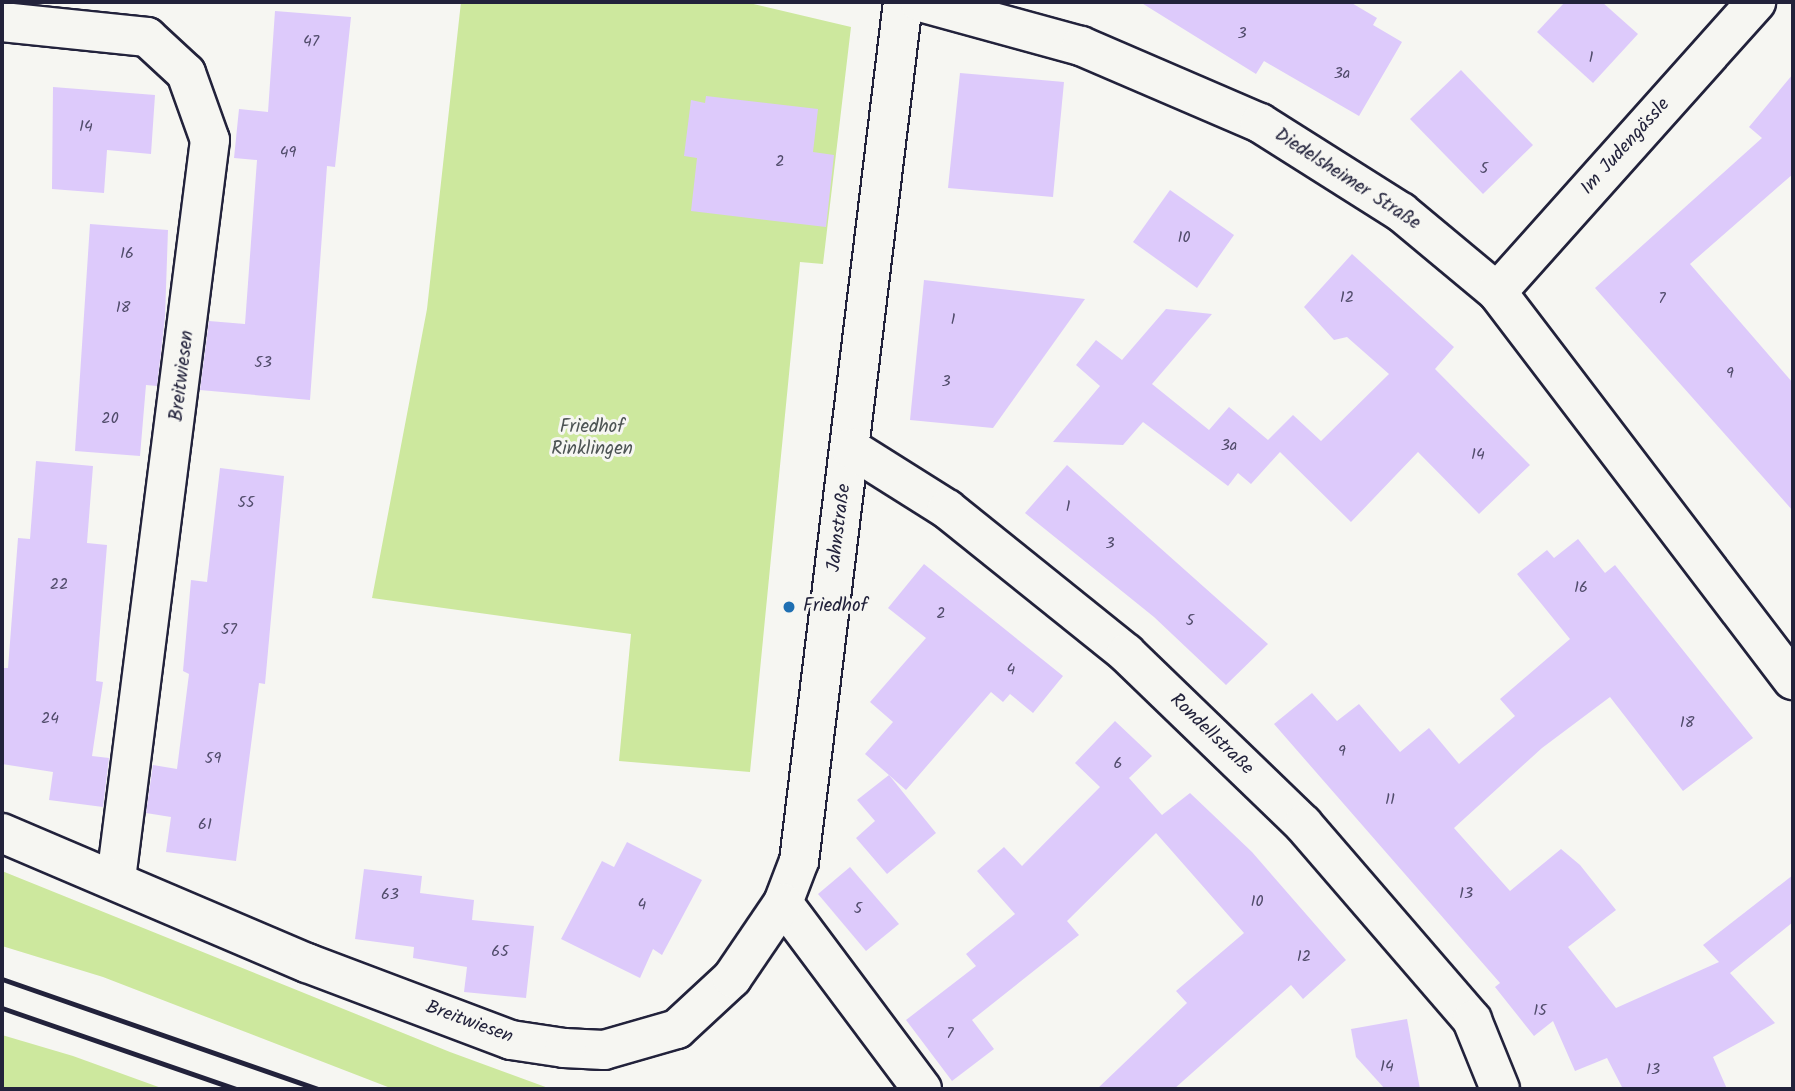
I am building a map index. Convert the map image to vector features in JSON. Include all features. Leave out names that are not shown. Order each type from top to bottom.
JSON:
[{"type":"street","name":"Jahnstraße","points":[[783,903],[799,861],[903,2]]},
{"type":"street","name":"Diedelsheimer Straße","points":[[920,2],[1081,47],[1259,123],[1401,212],[1497,292],[1793,680]]},
{"type":"street","name":"Im Judengässle","points":[[1497,292],[1756,2]]},
{"type":"street","name":"Breitwiesen","points":[[2,22],[147,37],[186,72],[210,140],[116,879]]},
{"type":"street","name":"Rondellstraße","points":[[850,448],[947,509],[1125,653],[1303,824],[1472,1020],[1500,1089]]},
{"type":"street","name":"Breitwiesen","points":[[2,833],[116,879],[307,963],[512,1040],[604,1050],[677,1029],[705,1008],[733,978],[783,903]]},
{"type":"street","points":[[783,903],[922,1089]]},
{"type":"green space","name":"Friedhof Rinklingen","points":[[461,2],[745,2],[851,27],[823,264],[800,262],[750,772],[619,761],[631,634],[372,598],[427,309]]},
{"type":"green space","points":[[2,871],[450,1052],[551,1089],[393,1089],[103,977],[2,946]]},
{"type":"green space","points":[[2,1035],[73,1056],[164,1089],[2,1089]]},
{"type":"building","points":[[1140,2],[1350,2],[1377,18],[1373,25],[1402,42],[1359,116],[1264,61],[1256,74]]},
{"type":"building","points":[[1565,2],[1602,2],[1638,34],[1593,83],[1537,32]]},
{"type":"building","points":[[275,11],[351,17],[335,167],[327,166],[310,400],[200,390],[209,321],[245,324],[257,160],[234,158],[239,109],[268,112]]},
{"type":"building","points":[[1461,70],[1533,145],[1483,194],[1410,119]]},
{"type":"building","points":[[960,73],[1064,82],[1053,197],[948,188]]},
{"type":"building","points":[[1793,74],[1793,174],[1690,264],[1793,383],[1793,511],[1595,288],[1762,138],[1749,127]]},
{"type":"building","points":[[53,87],[155,95],[151,154],[107,150],[104,193],[52,189]]},
{"type":"building","points":[[706,96],[818,109],[813,152],[834,155],[826,227],[691,211],[697,158],[684,156],[691,100],[705,103]]},
{"type":"building","points":[[1170,190],[1234,235],[1197,288],[1133,242]]},
{"type":"building","points":[[90,224],[168,230],[165,317],[157,386],[146,385],[140,456],[75,451]]},
{"type":"building","points":[[1352,254],[1454,347],[1435,369],[1530,465],[1479,514],[1418,452],[1351,522],[1280,452],[1251,484],[1238,473],[1228,486],[1143,422],[1123,445],[1053,442],[1100,386],[1076,365],[1096,340],[1122,360],[1166,309],[1212,314],[1152,384],[1209,430],[1229,407],[1268,440],[1293,415],[1321,441],[1389,374],[1347,337],[1334,340],[1304,307]]},
{"type":"building","points":[[924,280],[1085,299],[993,428],[910,420]]},
{"type":"building","points":[[36,461],[93,466],[87,543],[107,545],[96,681],[103,682],[92,756],[109,758],[103,807],[49,800],[53,772],[2,764],[2,668],[8,668],[18,538],[30,539]]},
{"type":"building","points":[[1067,465],[1268,644],[1226,685],[1154,617],[1025,513]]},
{"type":"building","points":[[220,468],[284,476],[265,684],[259,683],[236,861],[166,852],[171,817],[146,813],[153,765],[177,769],[189,674],[183,671],[191,580],[207,582]]},
{"type":"building","points":[[1578,539],[1605,573],[1615,565],[1753,738],[1683,791],[1610,697],[1542,748],[1454,828],[1510,891],[1561,849],[1580,865],[1616,910],[1568,947],[1616,1008],[1719,962],[1703,945],[1793,875],[1793,922],[1730,973],[1775,1023],[1713,1057],[1727,1089],[1623,1089],[1607,1058],[1575,1071],[1553,1021],[1534,1036],[1495,987],[1500,983],[1274,724],[1312,693],[1337,721],[1359,704],[1400,752],[1429,728],[1459,764],[1515,716],[1500,699],[1570,639],[1517,574],[1547,550],[1554,558]]},
{"type":"building","points":[[924,564],[1063,676],[1033,713],[1010,694],[1003,702],[991,692],[906,790],[865,754],[893,722],[870,702],[926,638],[888,608]]},
{"type":"building","points":[[1115,721],[1152,756],[1129,778],[1162,815],[1190,793],[1252,852],[1346,960],[1303,999],[1291,985],[1174,1089],[1097,1089],[1187,1003],[1176,991],[1244,933],[1156,833],[1067,921],[1079,935],[972,1020],[994,1049],[952,1081],[906,1020],[976,966],[966,954],[1015,914],[977,871],[1004,847],[1022,866],[1100,787],[1075,763]]},
{"type":"building","points":[[889,775],[936,833],[887,874],[856,838],[875,821],[857,800]]},
{"type":"building","points":[[627,842],[702,880],[662,955],[653,949],[640,978],[561,939],[602,861],[614,867]]},
{"type":"building","points":[[850,867],[899,924],[866,951],[818,894]]},
{"type":"building","points":[[364,869],[422,876],[420,893],[474,900],[472,920],[534,926],[526,998],[464,992],[467,967],[413,958],[414,947],[355,939]]},
{"type":"building","points":[[1407,1019],[1420,1089],[1385,1089],[1356,1057],[1351,1029]]},
{"type":"railway","points":[[2,979],[317,1089]]},
{"type":"railway","points":[[2,1008],[236,1089]]},
{"type":"place","name":"Friedhof","points":[[789,607]]}]
